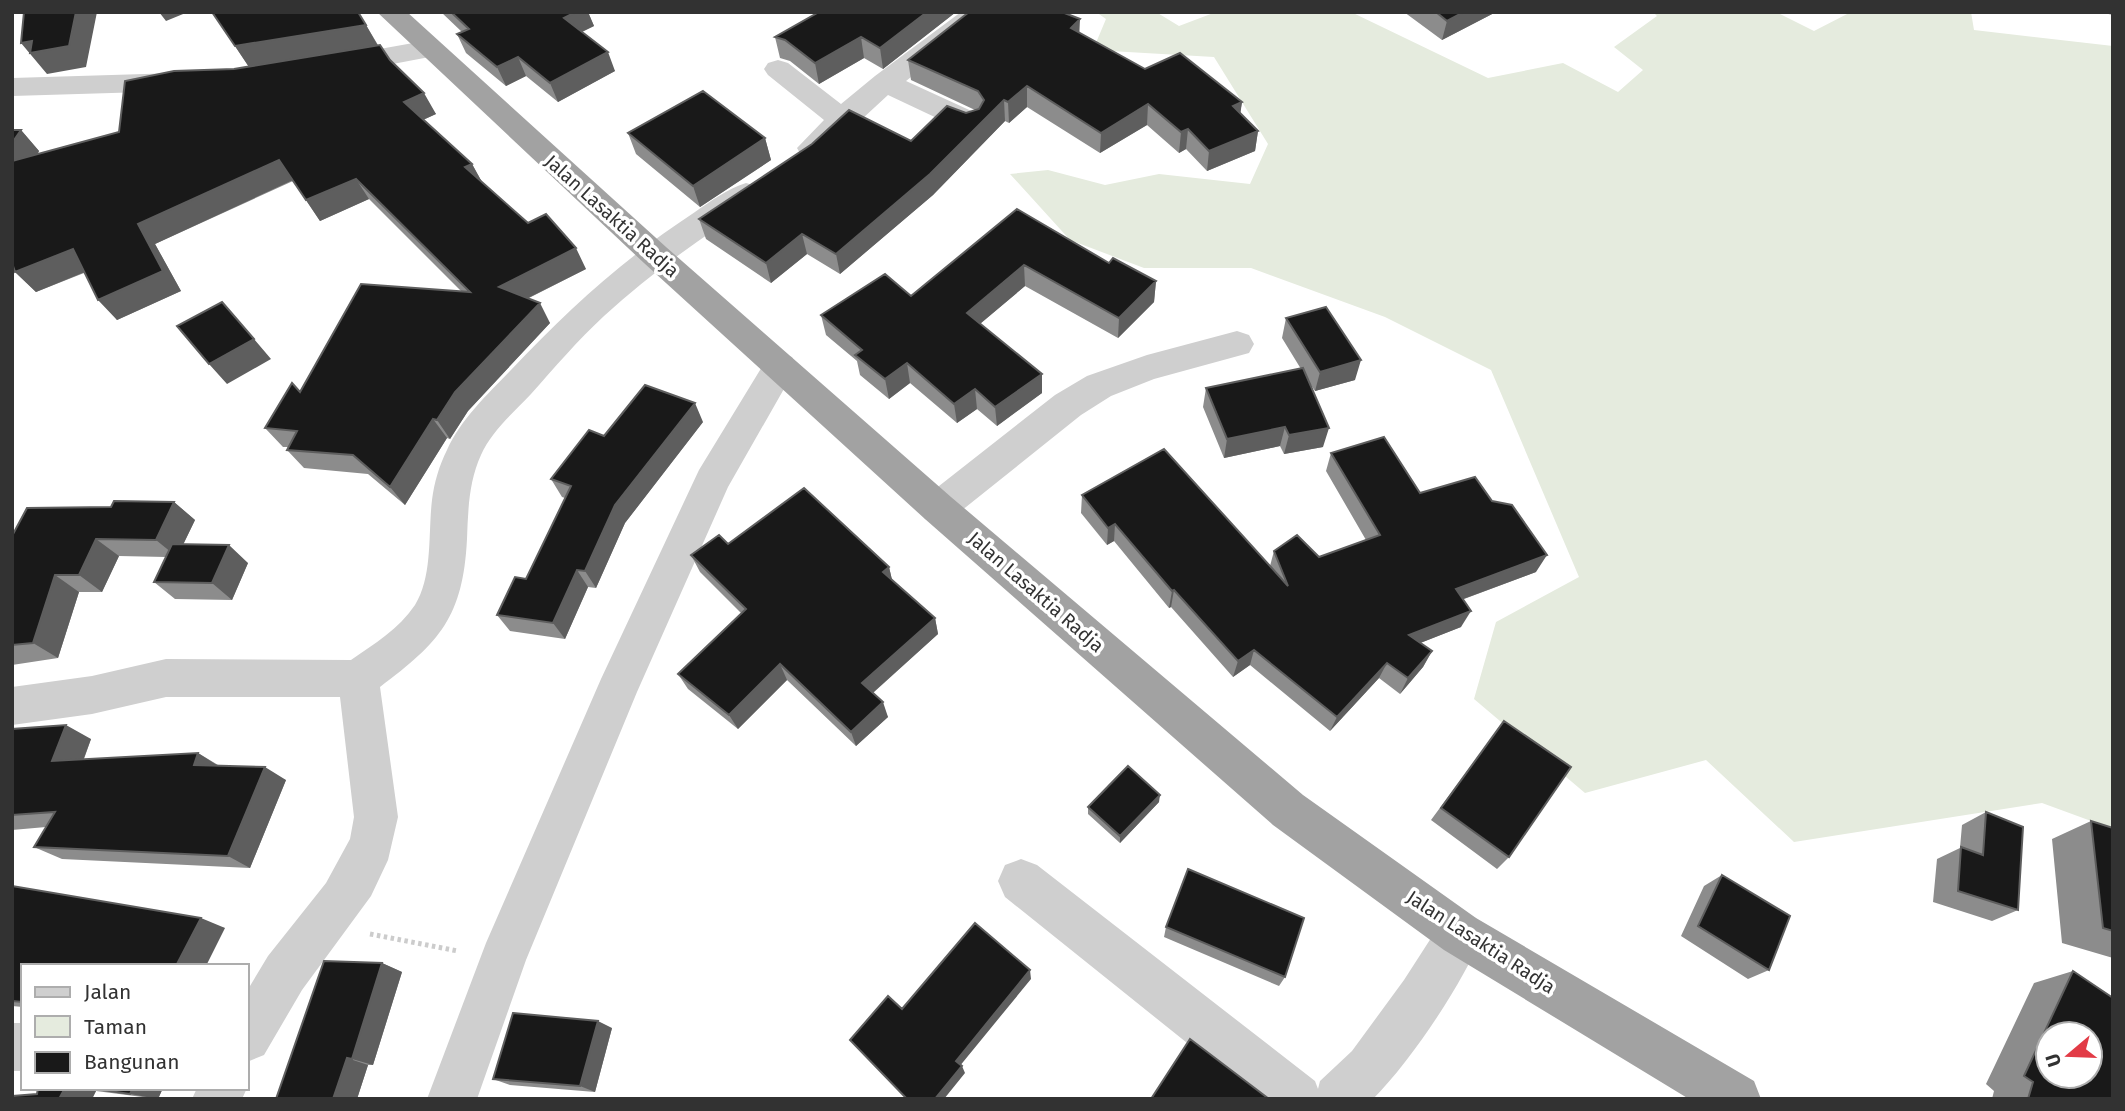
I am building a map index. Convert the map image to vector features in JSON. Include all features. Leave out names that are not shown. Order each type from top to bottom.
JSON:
[{"type":"highway","name":"Jalan Lasaktia Radja","points":[[391,12],[654,255],[938,508],[1289,810],[1461,934],[1736,1099]]},
{"type":"street","points":[[794,162],[885,82],[979,12]]},
{"type":"street","points":[[310,70],[430,49]]},
{"type":"street","points":[[778,69],[841,119]]},
{"type":"street","points":[[12,87],[202,81]]},
{"type":"street","points":[[885,82],[968,121]]},
{"type":"street","points":[[12,706],[92,695],[166,678],[358,678],[413,637],[437,606],[446,574],[448,516],[454,481],[463,452],[483,424],[572,326],[654,255],[765,182]]},
{"type":"street","points":[[938,508],[1068,405],[1099,386],[1147,368],[1237,344]]},
{"type":"street","points":[[452,1099],[503,960],[616,692],[712,481],[780,366]]},
{"type":"street","points":[[248,1036],[285,972],[360,873],[375,835],[376,817],[358,678]]},
{"type":"street","points":[[1021,881],[1297,1099]]},
{"type":"street","points":[[1338,1099],[1369,1068],[1421,997],[1461,934]]},
{"type":"path","points":[[321,925],[503,960]]},
{"type":"green space","points":[[1096,12],[1156,12],[1179,26],[1216,12],[1351,12],[1488,78],[1563,63],[1618,92],[1643,70],[1614,47],[1657,16],[1653,12],[1776,12],[1814,31],[1851,12],[1971,12],[1974,30],[2113,46],[2113,829],[2042,803],[1794,842],[1706,760],[1585,793],[1474,699],[1496,622],[1579,577],[1491,370],[1385,317],[1251,268],[1144,268],[1070,240],[1010,174],[1048,170],[1105,185],[1159,174],[1250,184],[1268,144],[1214,57],[1093,50],[1106,19]]},
{"type":"building","points":[[24,12],[76,12],[69,46],[30,53],[32,41],[21,43]]},
{"type":"building","points":[[212,12],[358,12],[366,25],[235,46]]},
{"type":"building","points":[[451,12],[576,12],[564,18],[608,52],[550,83],[518,57],[497,67],[457,34],[469,29]]},
{"type":"building","points":[[819,12],[927,12],[880,48],[861,37],[815,63],[785,40],[775,37]]},
{"type":"building","points":[[969,12],[1062,12],[1080,19],[1071,28],[1145,69],[1180,53],[1242,102],[1233,106],[1258,131],[1209,151],[1188,129],[1181,132],[1148,104],[1101,133],[1027,86],[1008,102],[1004,100],[930,174],[836,254],[802,234],[766,263],[699,219],[812,144],[849,110],[911,141],[947,106],[966,113],[979,109],[984,100],[978,91],[908,60]]},
{"type":"building","points":[[1436,12],[1464,12],[1447,21]]},
{"type":"building","points":[[380,45],[390,60],[424,93],[404,102],[472,164],[465,167],[528,223],[546,214],[576,248],[499,287],[540,303],[455,392],[437,420],[433,419],[390,487],[353,455],[287,450],[297,431],[265,428],[292,383],[300,392],[361,284],[470,292],[356,179],[306,200],[279,160],[138,224],[163,271],[98,300],[73,249],[15,272],[12,263],[12,161],[119,132],[125,81],[174,71],[234,69]]},
{"type":"building","points":[[703,91],[765,138],[693,186],[628,133]]},
{"type":"building","points":[[12,130],[21,130],[12,143]]},
{"type":"building","points":[[1017,209],[1109,263],[1113,258],[1156,281],[1119,318],[1024,265],[967,313],[1042,374],[995,407],[975,389],[954,404],[907,363],[885,379],[855,355],[862,350],[821,315],[885,274],[911,296]]},
{"type":"building","points":[[222,302],[254,339],[209,364],[177,326]]},
{"type":"building","points":[[1326,307],[1361,360],[1320,372],[1286,318]]},
{"type":"building","points":[[1303,368],[1329,428],[1289,435],[1285,427],[1227,439],[1206,388]]},
{"type":"building","points":[[645,385],[695,403],[615,505],[585,571],[577,570],[553,623],[497,615],[515,577],[526,579],[571,486],[551,479],[589,430],[604,436]]},
{"type":"building","points":[[1384,437],[1420,493],[1475,477],[1492,501],[1512,505],[1547,555],[1456,589],[1471,611],[1409,635],[1432,651],[1408,678],[1387,663],[1337,717],[1254,650],[1238,661],[1174,590],[1172,591],[1115,524],[1108,528],[1082,495],[1164,449],[1288,586],[1274,551],[1297,535],[1319,557],[1380,535],[1331,453]]},
{"type":"building","points":[[804,488],[889,567],[883,572],[935,618],[862,683],[883,702],[851,732],[780,664],[729,715],[678,674],[746,609],[691,555],[719,535],[728,544]]},
{"type":"building","points":[[114,501],[174,502],[156,540],[96,539],[79,575],[55,575],[33,643],[12,645],[12,536],[27,508],[111,507]]},
{"type":"building","points":[[172,544],[229,545],[212,583],[154,582]]},
{"type":"building","points":[[1504,721],[1571,767],[1509,857],[1441,808]]},
{"type":"building","points":[[66,725],[52,761],[198,753],[194,765],[265,767],[228,856],[34,847],[55,812],[12,815],[12,729]]},
{"type":"building","points":[[1128,766],[1160,795],[1120,836],[1088,807]]},
{"type":"building","points":[[1986,812],[2023,827],[2018,910],[1958,891],[1961,847],[1983,855]]},
{"type":"building","points":[[2091,821],[2113,828],[2113,931],[2103,928]]},
{"type":"building","points":[[1188,869],[1304,918],[1285,977],[1166,927]]},
{"type":"building","points":[[1722,875],[1790,916],[1769,970],[1698,926]]},
{"type":"building","points":[[12,886],[201,918],[177,964],[21,964],[21,1002],[12,1001]]},
{"type":"building","points":[[975,923],[1030,970],[956,1061],[962,1066],[935,1099],[907,1099],[850,1040],[888,996],[902,1009]]},
{"type":"building","points":[[324,961],[382,963],[352,1059],[347,1058],[333,1099],[276,1099]]},
{"type":"building","points":[[2073,971],[2113,998],[2113,1099],[2028,1099],[2033,1082],[2024,1076],[2034,1055],[2034,1090],[2104,1090],[2104,1020],[2050,1020]]},
{"type":"building","points":[[513,1013],[598,1021],[580,1086],[493,1079]]},
{"type":"building","points":[[1190,1039],[1269,1099],[1151,1099]]},
{"type":"building","points":[[38,1090],[64,1090],[59,1099],[12,1099],[13,1096],[37,1094]]},
{"type":"building","points":[[103,1090],[132,1090],[130,1094]]}]
